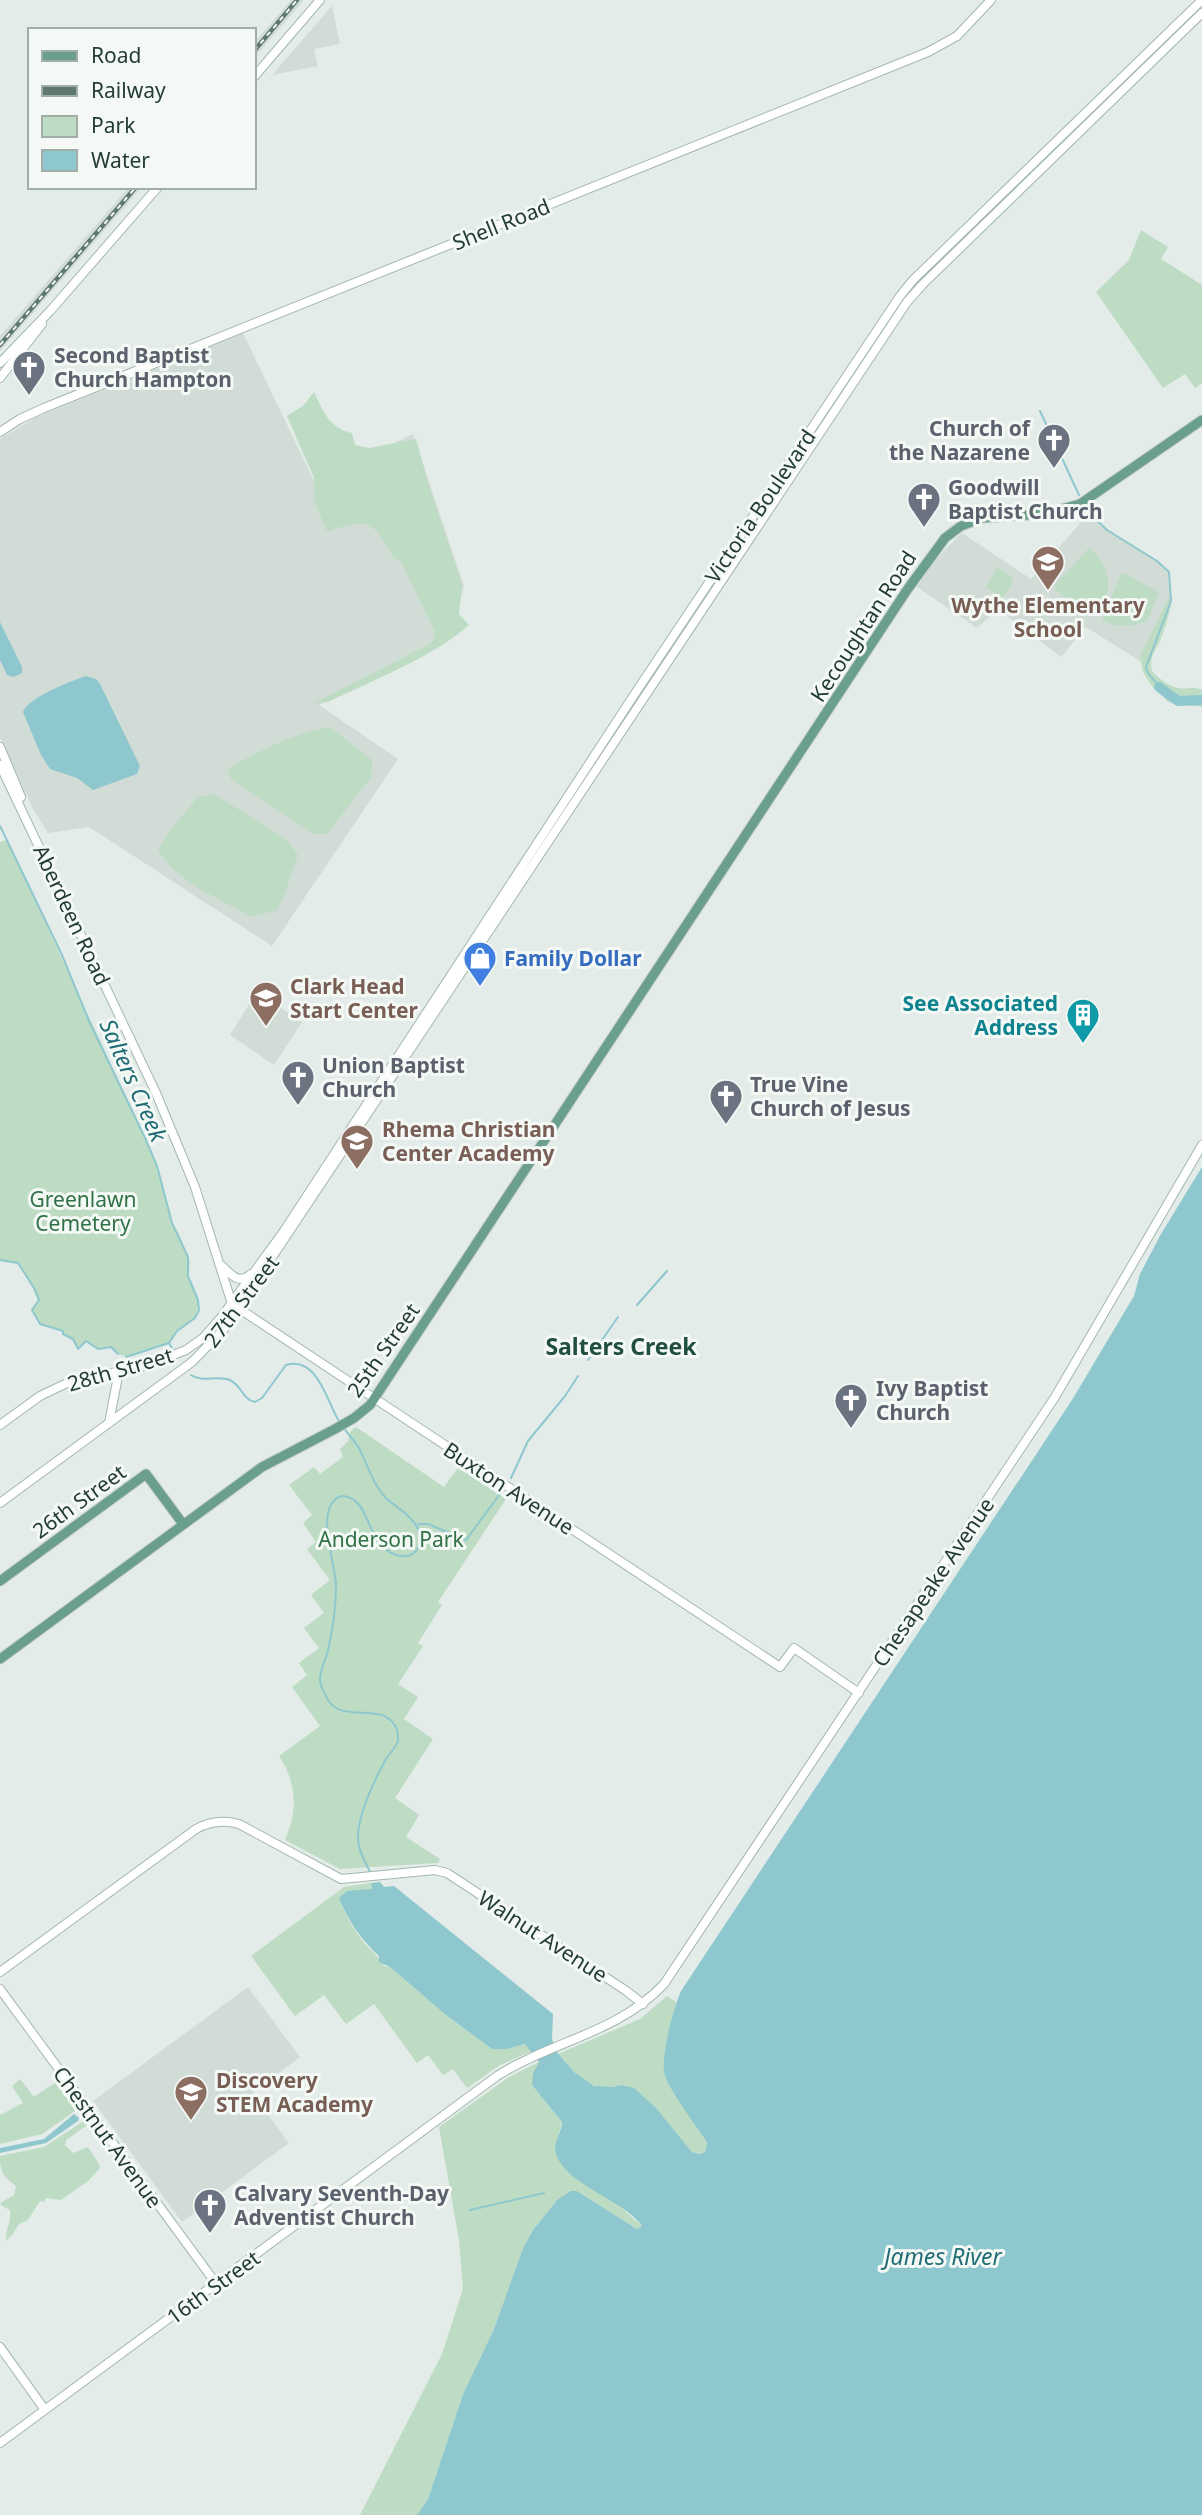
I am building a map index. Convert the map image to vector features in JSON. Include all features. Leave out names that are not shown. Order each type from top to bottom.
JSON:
[{"type":"main road","points":[[256,75],[320,0]]},
{"type":"main road","name":"Shell Road","points":[[0,432],[31,414],[929,52],[957,36],[991,0]]},
{"type":"main road","name":"Victoria Boulevard","points":[[393,1072],[635,695],[900,296],[1202,0]]},
{"type":"main road","name":"Victoria Boulevard","points":[[393,1072],[907,302],[1202,13]]},
{"type":"main road","points":[[0,363],[51,310],[156,189]]},
{"type":"main road","points":[[0,378],[30,342],[51,310]]},
{"type":"main road","name":"Kecoughtan Road","points":[[652,977],[907,590],[945,538],[964,525],[982,518],[1042,514],[1080,504],[1202,420]]},
{"type":"main road","name":"Aberdeen Road","points":[[0,747],[32,829]]},
{"type":"main road","name":"Aberdeen Road","points":[[0,765],[161,1104],[195,1187],[235,1307]]},
{"type":"main road","name":"25th Street","points":[[0,1659],[262,1466],[349,1422],[365,1409],[652,977]]},
{"type":"main road","name":"27th Street","points":[[235,1307],[253,1272],[393,1072]]},
{"type":"main road","name":"27th Street","points":[[0,1503],[205,1351],[393,1072]]},
{"type":"main road","name":"Chesapeake Avenue","points":[[643,2004],[678,1966],[1055,1397],[1202,1145]]},
{"type":"main road","points":[[220,1264],[238,1279],[245,1279],[253,1272]]},
{"type":"main road","name":"Buxton Avenue","points":[[235,1307],[780,1667],[794,1648],[859,1693]]},
{"type":"main road","name":"28th Street","points":[[0,1425],[54,1388],[79,1379],[148,1365],[186,1350],[203,1338],[235,1307]]},
{"type":"main road","points":[[109,1423],[119,1371]]},
{"type":"main road","name":"26th Street","points":[[0,1581],[146,1474],[183,1524]]},
{"type":"main road","name":"Walnut Avenue","points":[[0,1972],[204,1824],[233,1822],[341,1878],[441,1870],[643,2004]]},
{"type":"main road","name":"Chestnut Avenue","points":[[0,1989],[212,2278],[214,2286]]},
{"type":"main road","name":"16th Street","points":[[0,2443],[497,2076],[531,2058],[616,2022],[643,2004]]},
{"type":"main road","points":[[0,2347],[46,2410]]},
{"type":"shaded area","points":[[291,0],[304,0],[256,56],[256,41]]},
{"type":"shaded area","points":[[332,6],[340,44],[314,49],[318,66],[272,75]]},
{"type":"shaded area","points":[[127,189],[140,189],[0,351],[0,336]]},
{"type":"shaded area","points":[[243,333],[314,481],[413,434],[464,586],[451,637],[319,705],[398,759],[272,946],[89,827],[48,833],[33,809],[0,738],[0,439],[37,417]]},
{"type":"shaded area","name":"Wythe Elementary School","points":[[1089,513],[1107,530],[1157,561],[1169,572],[1171,601],[1146,665],[1086,627],[1061,657],[998,609],[977,628],[917,587],[935,560],[962,533],[1031,579]]},
{"type":"shaded area","name":"Clark Head Start Center","points":[[257,992],[302,1022],[274,1065],[230,1035]]},
{"type":"shaded area","name":"Discovery STEM Academy","points":[[248,1987],[300,2057],[252,2093],[289,2143],[182,2222],[93,2101]]},
{"type":"green space","points":[[1141,230],[1168,247],[1161,259],[1202,285],[1202,383],[1195,388],[1185,374],[1163,388],[1096,292],[1129,260]]},
{"type":"green space","points":[[314,392],[333,423],[352,433],[355,445],[369,448],[416,439],[462,584],[459,614],[469,625],[439,647],[402,667],[328,702],[314,703],[432,643],[435,632],[400,560],[394,559],[375,530],[362,524],[354,524],[326,530],[315,503],[314,478],[287,416],[304,405]]},
{"type":"green space","points":[[1089,548],[1102,562],[1108,578],[1107,596],[1100,614],[1079,607],[1055,589],[1055,585]]},
{"type":"green space","points":[[998,567],[1012,577],[1013,583],[1002,598],[986,587]]},
{"type":"green space","points":[[1125,573],[1159,593],[1147,621],[1130,625],[1107,623],[1102,620],[1121,574]]},
{"type":"green space","points":[[1169,597],[1172,599],[1153,656],[1152,671],[1175,687],[1202,690],[1202,707],[1168,702],[1151,685],[1143,672],[1140,656]]},
{"type":"green space","points":[[330,727],[372,760],[371,777],[327,834],[314,834],[231,779],[228,769],[252,755],[290,738]]},
{"type":"green space","points":[[214,794],[287,840],[298,855],[277,910],[252,917],[188,881],[166,862],[158,850],[171,829],[197,798]]},
{"type":"green space","name":"Greenlawn Cemetery","points":[[7,840],[146,1140],[157,1166],[172,1223],[190,1262],[188,1276],[199,1303],[195,1318],[177,1331],[169,1343],[128,1357],[109,1347],[96,1348],[87,1341],[78,1349],[73,1339],[62,1331],[40,1324],[32,1310],[39,1300],[34,1288],[18,1263],[0,1260],[0,842]]},
{"type":"green space","name":"Anderson Park","points":[[356,1427],[444,1487],[458,1468],[506,1499],[438,1602],[442,1605],[418,1643],[423,1646],[398,1684],[418,1697],[404,1719],[433,1739],[395,1798],[419,1815],[406,1837],[440,1859],[438,1863],[340,1869],[285,1840],[292,1818],[294,1797],[289,1776],[279,1756],[320,1726],[292,1687],[307,1675],[299,1663],[319,1648],[304,1628],[324,1613],[311,1595],[330,1580],[307,1549],[316,1542],[303,1523],[312,1515],[289,1485],[314,1467],[320,1474],[343,1457],[340,1449]]},
{"type":"green space","points":[[371,1883],[372,1889],[339,1898],[357,1934],[384,1966],[390,1967],[446,2015],[492,2049],[507,2049],[525,2044],[532,2051],[500,2065],[467,2088],[453,2069],[443,2075],[428,2055],[417,2063],[374,2004],[346,2024],[324,1995],[295,2016],[251,1956],[344,1887]]},
{"type":"green space","points":[[667,1996],[676,2002],[664,2073],[707,2144],[705,2152],[692,2152],[657,2109],[621,2085],[601,2087],[589,2083],[578,2076],[558,2054],[640,2019]]},
{"type":"green space","points":[[539,2062],[532,2085],[562,2122],[555,2149],[642,2226],[637,2229],[577,2191],[557,2200],[533,2230],[523,2248],[494,2329],[463,2394],[428,2499],[417,2515],[360,2515],[442,2354],[463,2289],[459,2240],[439,2127],[509,2077]]},
{"type":"green space","points":[[20,2079],[34,2097],[56,2082],[75,2111],[42,2134],[0,2144],[0,2115],[23,2103],[12,2086]]},
{"type":"green space","points":[[84,2121],[87,2125],[66,2140],[65,2145],[73,2153],[88,2147],[100,2168],[88,2181],[61,2200],[46,2198],[44,2202],[40,2201],[28,2220],[19,2224],[6,2241],[10,2210],[0,2203],[14,2195],[16,2186],[3,2173],[0,2156],[44,2147]]},
{"type":"water","points":[[0,622],[22,667],[22,673],[13,677],[7,675],[0,660]]},
{"type":"water","points":[[86,676],[96,679],[100,684],[140,766],[137,774],[93,790],[77,778],[50,769],[41,755],[23,712],[32,701]]},
{"type":"water","name":"James River","points":[[1202,1167],[1202,2515],[417,2515],[428,2499],[463,2394],[494,2329],[523,2248],[533,2230],[557,2200],[571,2191],[577,2191],[637,2229],[642,2226],[622,2208],[571,2175],[562,2165],[555,2150],[562,2122],[532,2085],[533,2074],[539,2062],[525,2044],[507,2049],[492,2049],[446,2015],[390,1967],[379,1962],[379,1956],[355,1929],[339,1898],[347,1891],[372,1889],[371,1883],[380,1882],[384,1887],[394,1886],[553,2014],[552,2039],[556,2051],[574,2072],[594,2086],[621,2085],[634,2088],[657,2109],[692,2152],[705,2152],[707,2143],[676,2097],[664,2072],[669,2031],[681,1991],[1072,1400],[1134,1296],[1140,1274],[1161,1234]]},
{"type":"water","points":[[74,2114],[79,2118],[78,2121],[46,2143],[0,2153],[0,2148],[44,2139]]},
{"type":"waterway","points":[[1040,411],[1079,495]]},
{"type":"waterway","points":[[1089,513],[1107,530],[1157,561],[1169,572],[1171,601],[1146,667],[1159,687]]},
{"type":"waterway","points":[[1159,687],[1178,701],[1202,700]]},
{"type":"waterway","name":"Salters Creek","points":[[0,826],[146,1140],[157,1166],[172,1223],[188,1257],[188,1276],[198,1300],[199,1310],[195,1318],[177,1331],[169,1343],[172,1348]]},
{"type":"waterway","points":[[0,1260],[18,1263],[34,1288],[39,1300],[32,1310],[40,1324],[63,1331],[63,1334],[73,1339],[78,1349],[86,1341],[98,1349],[111,1347],[118,1354]]},
{"type":"waterway","points":[[637,1305],[667,1271]]},
{"type":"waterway","points":[[588,1360],[618,1317]]},
{"type":"waterway","points":[[126,1357],[169,1343]]},
{"type":"waterway","name":"Salters Creek","points":[[191,1375],[230,1380],[247,1398],[255,1402],[262,1398],[286,1365],[297,1364],[306,1367],[320,1382],[339,1421]]},
{"type":"waterway","points":[[511,1478],[528,1441],[578,1376]]},
{"type":"waterway","name":"Salters Creek","points":[[344,1428],[358,1447],[381,1492],[411,1519],[420,1536],[416,1551],[402,1556],[381,1545],[365,1514],[351,1498],[341,1496],[333,1502],[328,1511],[328,1537],[336,1594],[333,1626],[321,1672],[321,1685],[328,1700],[335,1707],[344,1711],[384,1716],[391,1721],[398,1734],[398,1741],[386,1759],[368,1798],[358,1830],[359,1848],[371,1874]]},
{"type":"waterway","points":[[418,1524],[428,1524],[466,1540],[500,1494]]},
{"type":"waterway","points":[[470,2210],[544,2193]]},
{"type":"railway","points":[[256,49],[297,0]]},
{"type":"railway","points":[[0,345],[134,189]]},
{"type":"place","name":"Second Baptist Church Hampton","points":[[29,397]]},
{"type":"place","name":"Church of the Nazarene","points":[[1054,470]]},
{"type":"place","name":"Goodwill Baptist Church","points":[[924,529]]},
{"type":"place","name":"Wythe Elementary School","points":[[1048,592]]},
{"type":"place","name":"Family Dollar","points":[[480,988]]},
{"type":"place","name":"Clark Head Start Center","points":[[266,1028]]},
{"type":"place","name":"See Associated Address","points":[[1083,1045]]},
{"type":"place","name":"Union Baptist Church","points":[[298,1107]]},
{"type":"place","name":"True Vine Church of Jesus","points":[[726,1126]]},
{"type":"place","name":"Rhema Christian Center Academy","points":[[357,1171]]},
{"type":"place","name":"Ivy Baptist Church","points":[[851,1430]]},
{"type":"place","name":"Discovery STEM Academy","points":[[191,2122]]},
{"type":"place","name":"Calvary Seventh-Day Adventist Church","points":[[210,2235]]},
{"type":"district","name":"Salters Creek","points":[[621,1346]]}]
